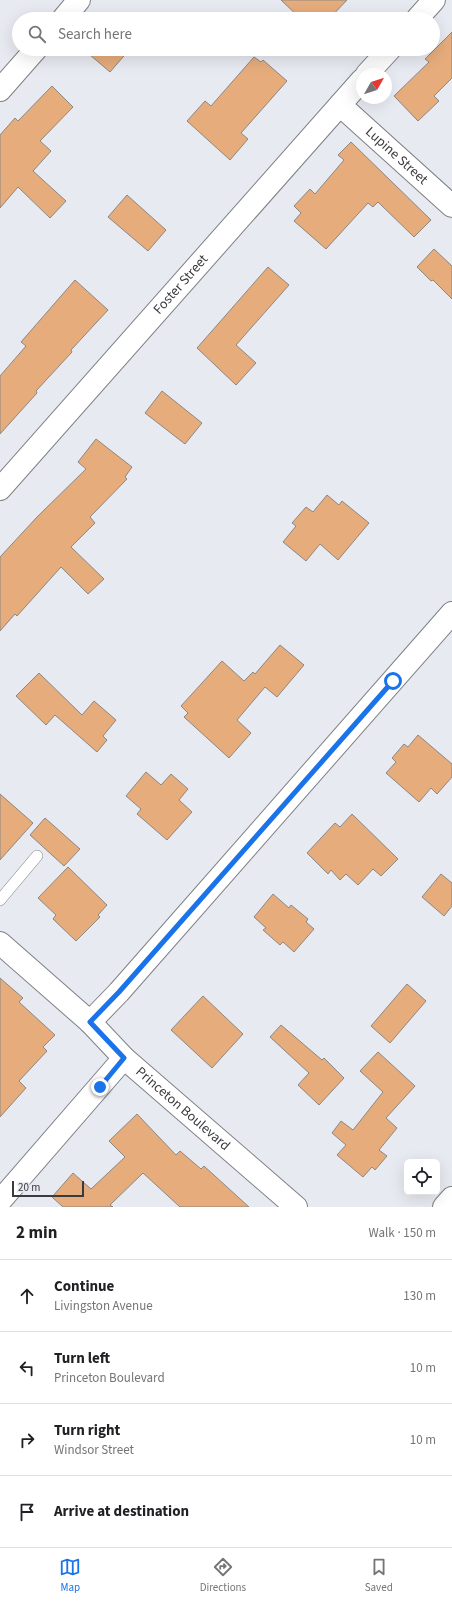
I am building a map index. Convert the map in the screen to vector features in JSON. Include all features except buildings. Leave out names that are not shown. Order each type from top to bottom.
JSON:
[{"type":"street","points":[[69,12],[79,0]]},
{"type":"street","points":[[423,12],[434,0]]},
{"type":"street","points":[[0,90],[30,56]]},
{"type":"street","points":[[373,68],[384,56]]},
{"type":"street","name":"Foster Street","points":[[0,489],[356,87]]},
{"type":"street","name":"Lupine Street","points":[[340,105],[452,206]]},
{"type":"street","points":[[90,1022],[119,992],[452,613]]},
{"type":"street","name":"Princeton Boulevard","points":[[0,943],[90,1022],[124,1058],[296,1207]]},
{"type":"street","points":[[0,1201],[124,1058]]},
{"type":"street","points":[[444,1207],[452,1198]]},
{"type":"lane","points":[[0,900],[37,856]]},
{"type":"route","points":[[100,1087],[124,1058],[90,1022],[119,992],[393,681]]}]
